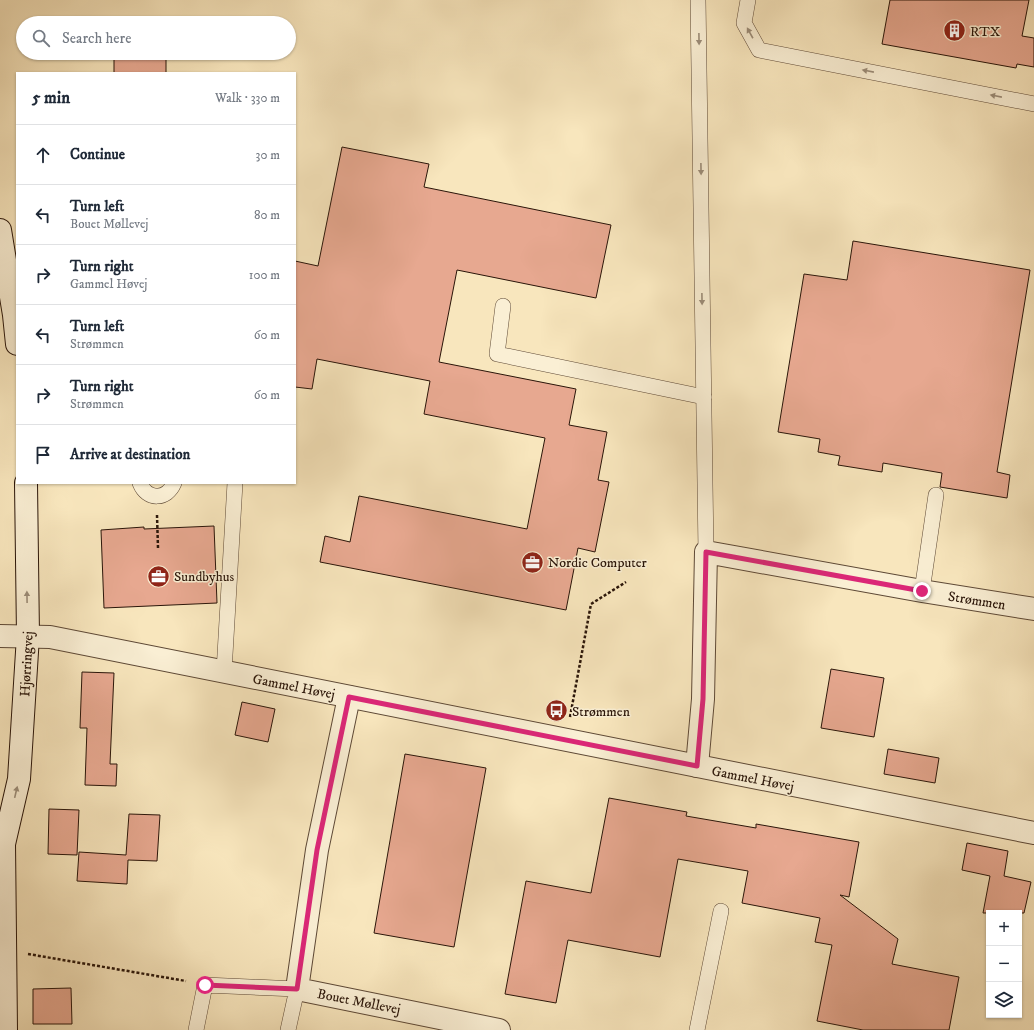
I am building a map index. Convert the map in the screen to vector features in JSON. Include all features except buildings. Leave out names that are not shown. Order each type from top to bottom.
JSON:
[{"type":"street","points":[[0,230],[16,334]]},
{"type":"street","name":"Hjørringvej","points":[[4,844],[19,779],[28,636],[26,484]]},
{"type":"street","points":[[697,766],[703,699],[706,552]]},
{"type":"street","name":"Strømmen","points":[[706,552],[922,591],[1034,609]]},
{"type":"street","name":"Gammel Høvej","points":[[0,636],[50,637],[697,766],[705,769],[1034,833]]},
{"type":"street","name":"Bouet Møllevej","points":[[349,697],[317,850],[297,989],[499,1030]]},
{"type":"street","name":"Hjørringvej","points":[[0,806],[4,844],[6,1030]]},
{"type":"lane","points":[[698,0],[706,552]]},
{"type":"lane","points":[[748,0],[744,23],[759,50],[1034,104]]},
{"type":"lane","points":[[502,306],[497,354],[704,397]]},
{"type":"lane","points":[[141,484],[146,492],[150,495],[156,496],[167,493],[172,489],[174,484]]},
{"type":"lane","points":[[224,672],[235,484]]},
{"type":"lane","points":[[922,591],[936,496]]},
{"type":"lane","points":[[697,1030],[721,911]]},
{"type":"lane","points":[[196,1030],[205,985],[297,989],[288,1030]]},
{"type":"path","points":[[156,496],[158,548]]},
{"type":"path","points":[[570,719],[591,604],[626,582]]},
{"type":"path","points":[[5,949],[31,955],[205,985]]},
{"type":"place","name":"RTX","points":[[954,31]]},
{"type":"place","name":"Nordic Computer","points":[[533,562]]},
{"type":"place","name":"Sundbyhus","points":[[159,576]]},
{"type":"place","name":"Strømmen","points":[[557,711]]},
{"type":"route","points":[[205,985],[297,989],[317,850],[349,697],[697,766],[703,699],[706,552],[922,591]]}]
